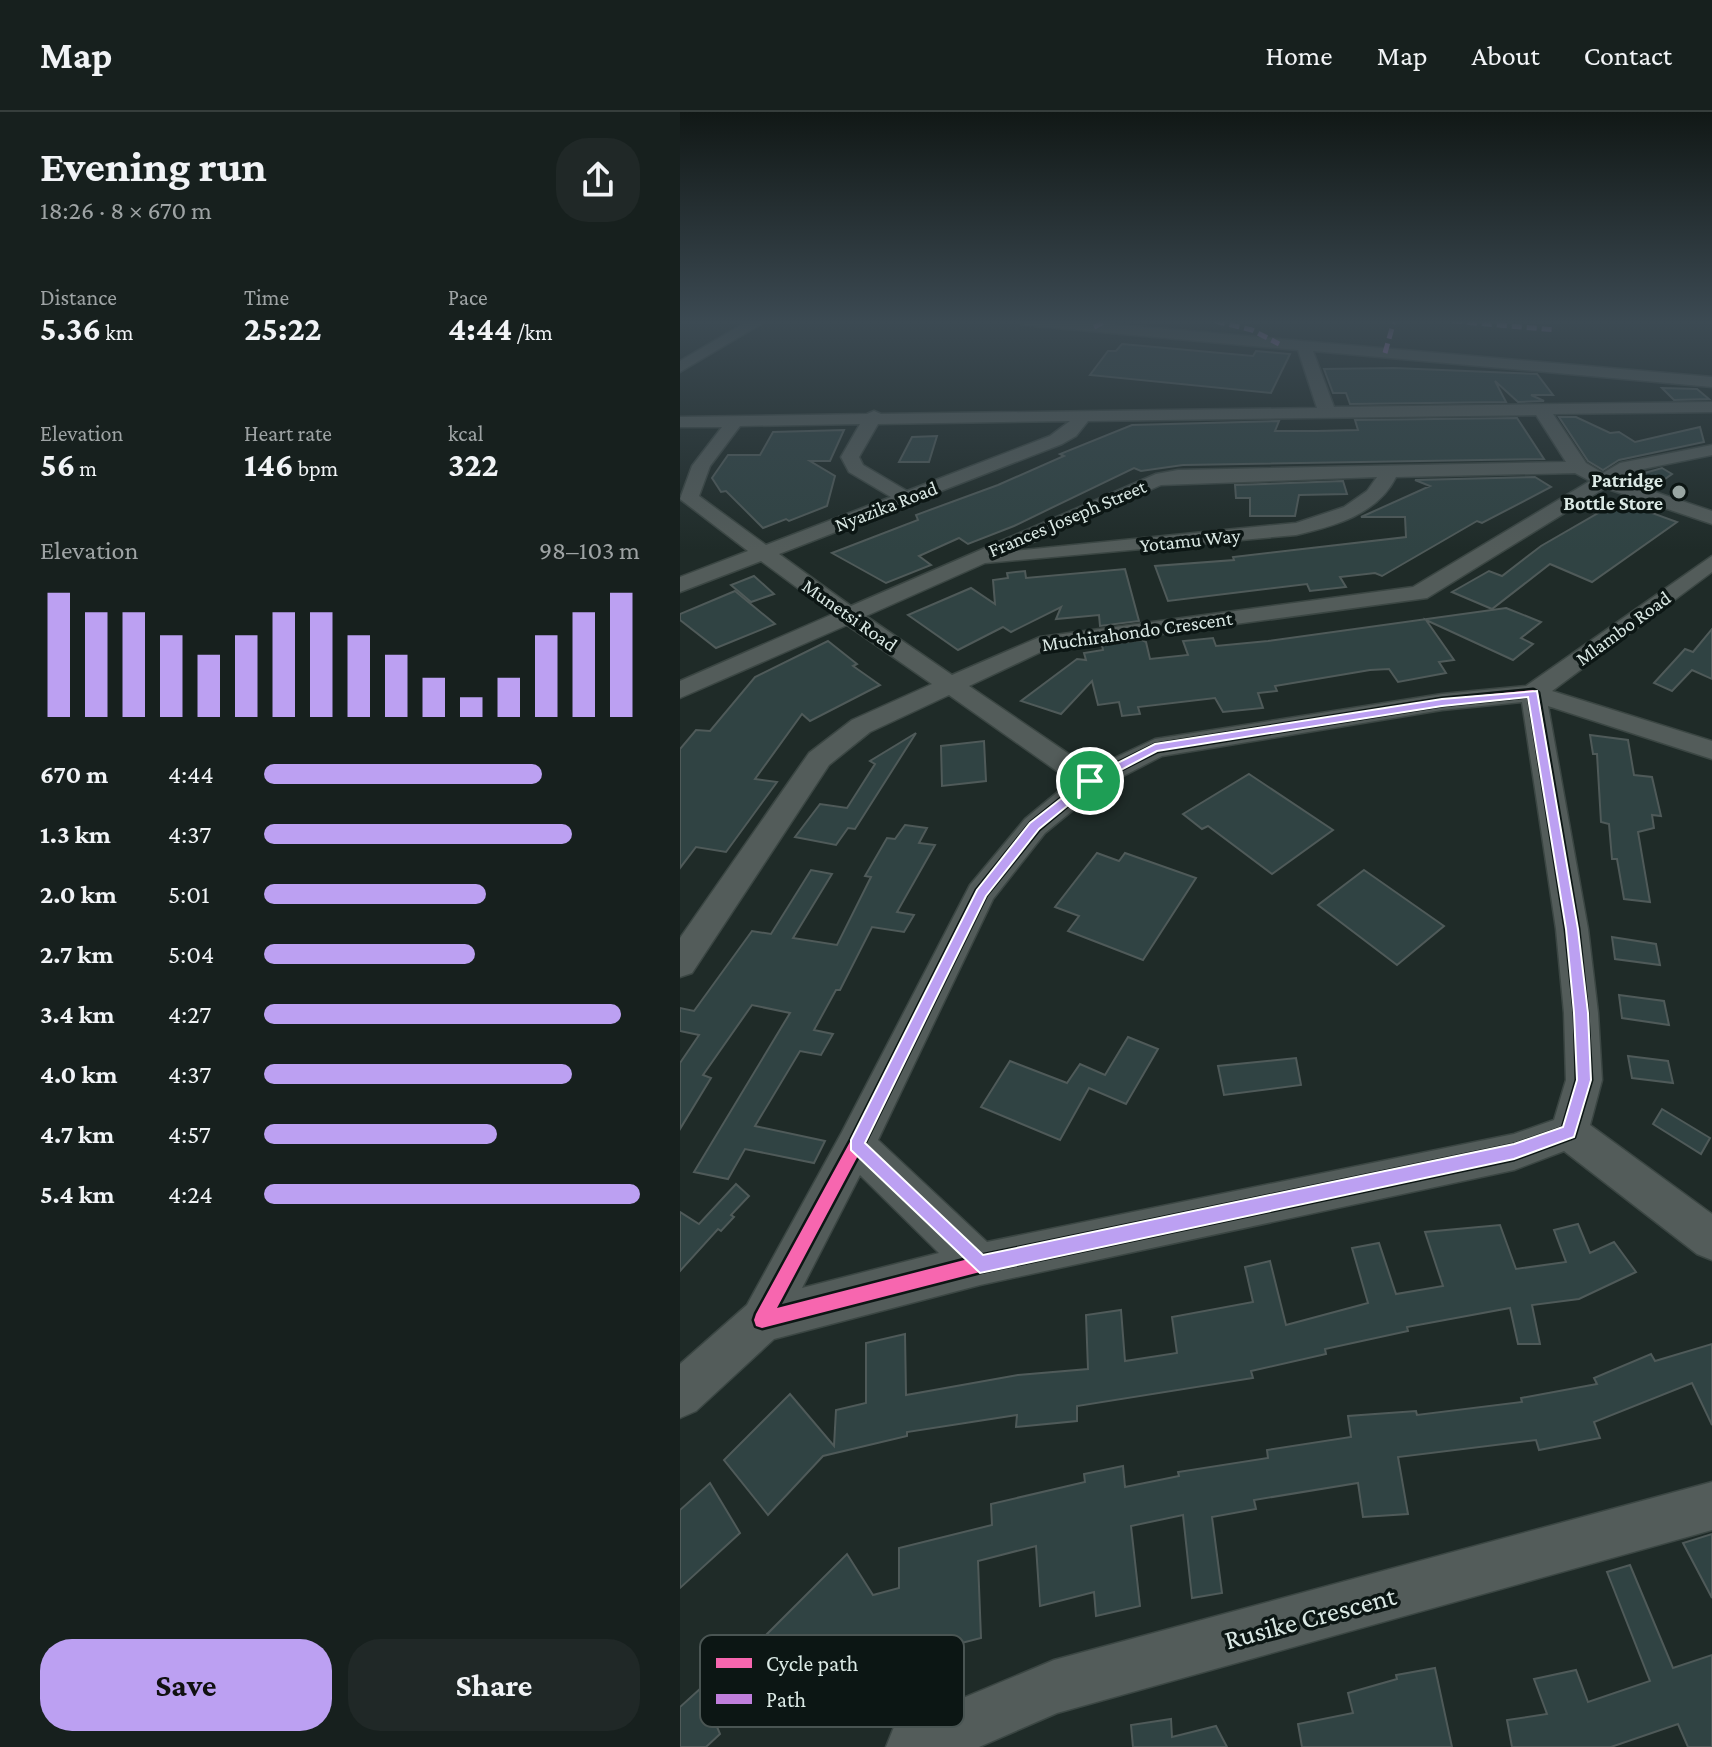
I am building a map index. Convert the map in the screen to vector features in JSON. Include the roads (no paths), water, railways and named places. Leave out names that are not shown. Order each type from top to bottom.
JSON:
[{"type":"street","points":[[1322,397],[1327,412]]},
{"type":"street","points":[[680,422],[874,416],[1712,407]]},
{"type":"street","points":[[1540,408],[1579,467],[1603,481],[1712,518]]},
{"type":"street","name":"Nyazika Road","points":[[680,585],[1056,440],[1070,432],[1084,415]]},
{"type":"street","points":[[874,416],[850,457],[856,468],[906,498]]},
{"type":"street","name":"Munetsi Road","points":[[736,420],[699,468],[691,484],[689,498],[850,616],[1090,781]]},
{"type":"street","name":"Muchirahondo Crescent","points":[[680,964],[819,759],[861,726],[948,683],[1040,644],[1419,593],[1627,467],[1712,450]]},
{"type":"street","name":"Frances Joseph Street","points":[[680,690],[1156,480],[1178,476],[1579,467]]},
{"type":"street","name":"Yotamu Way","points":[[969,560],[1296,529],[1325,522],[1371,501],[1384,486],[1389,472]]},
{"type":"street","name":"Mlambo Road","points":[[1533,693],[1712,562]]},
{"type":"street","points":[[680,710],[710,677]]},
{"type":"street","points":[[1533,693],[1572,929],[1581,1013],[1584,1080],[1569,1132]]},
{"type":"street","points":[[680,1395],[762,1320],[856,1145],[981,893],[1035,826],[1090,781],[1155,748],[1442,702],[1533,693],[1712,750]]},
{"type":"street","points":[[1569,1132],[1712,1239]]},
{"type":"street","points":[[762,1320],[980,1264],[1514,1152],[1569,1132]]},
{"type":"street","points":[[856,1145],[980,1264]]},
{"type":"street","name":"Rusike Crescent","points":[[964,1726],[1054,1687],[1712,1506]]},
{"type":"street","name":"Rusike Crescent","points":[[914,1747],[961,1727]]},
{"type":"place","name":"Patridge Bottle Store","points":[[1679,492]]}]
